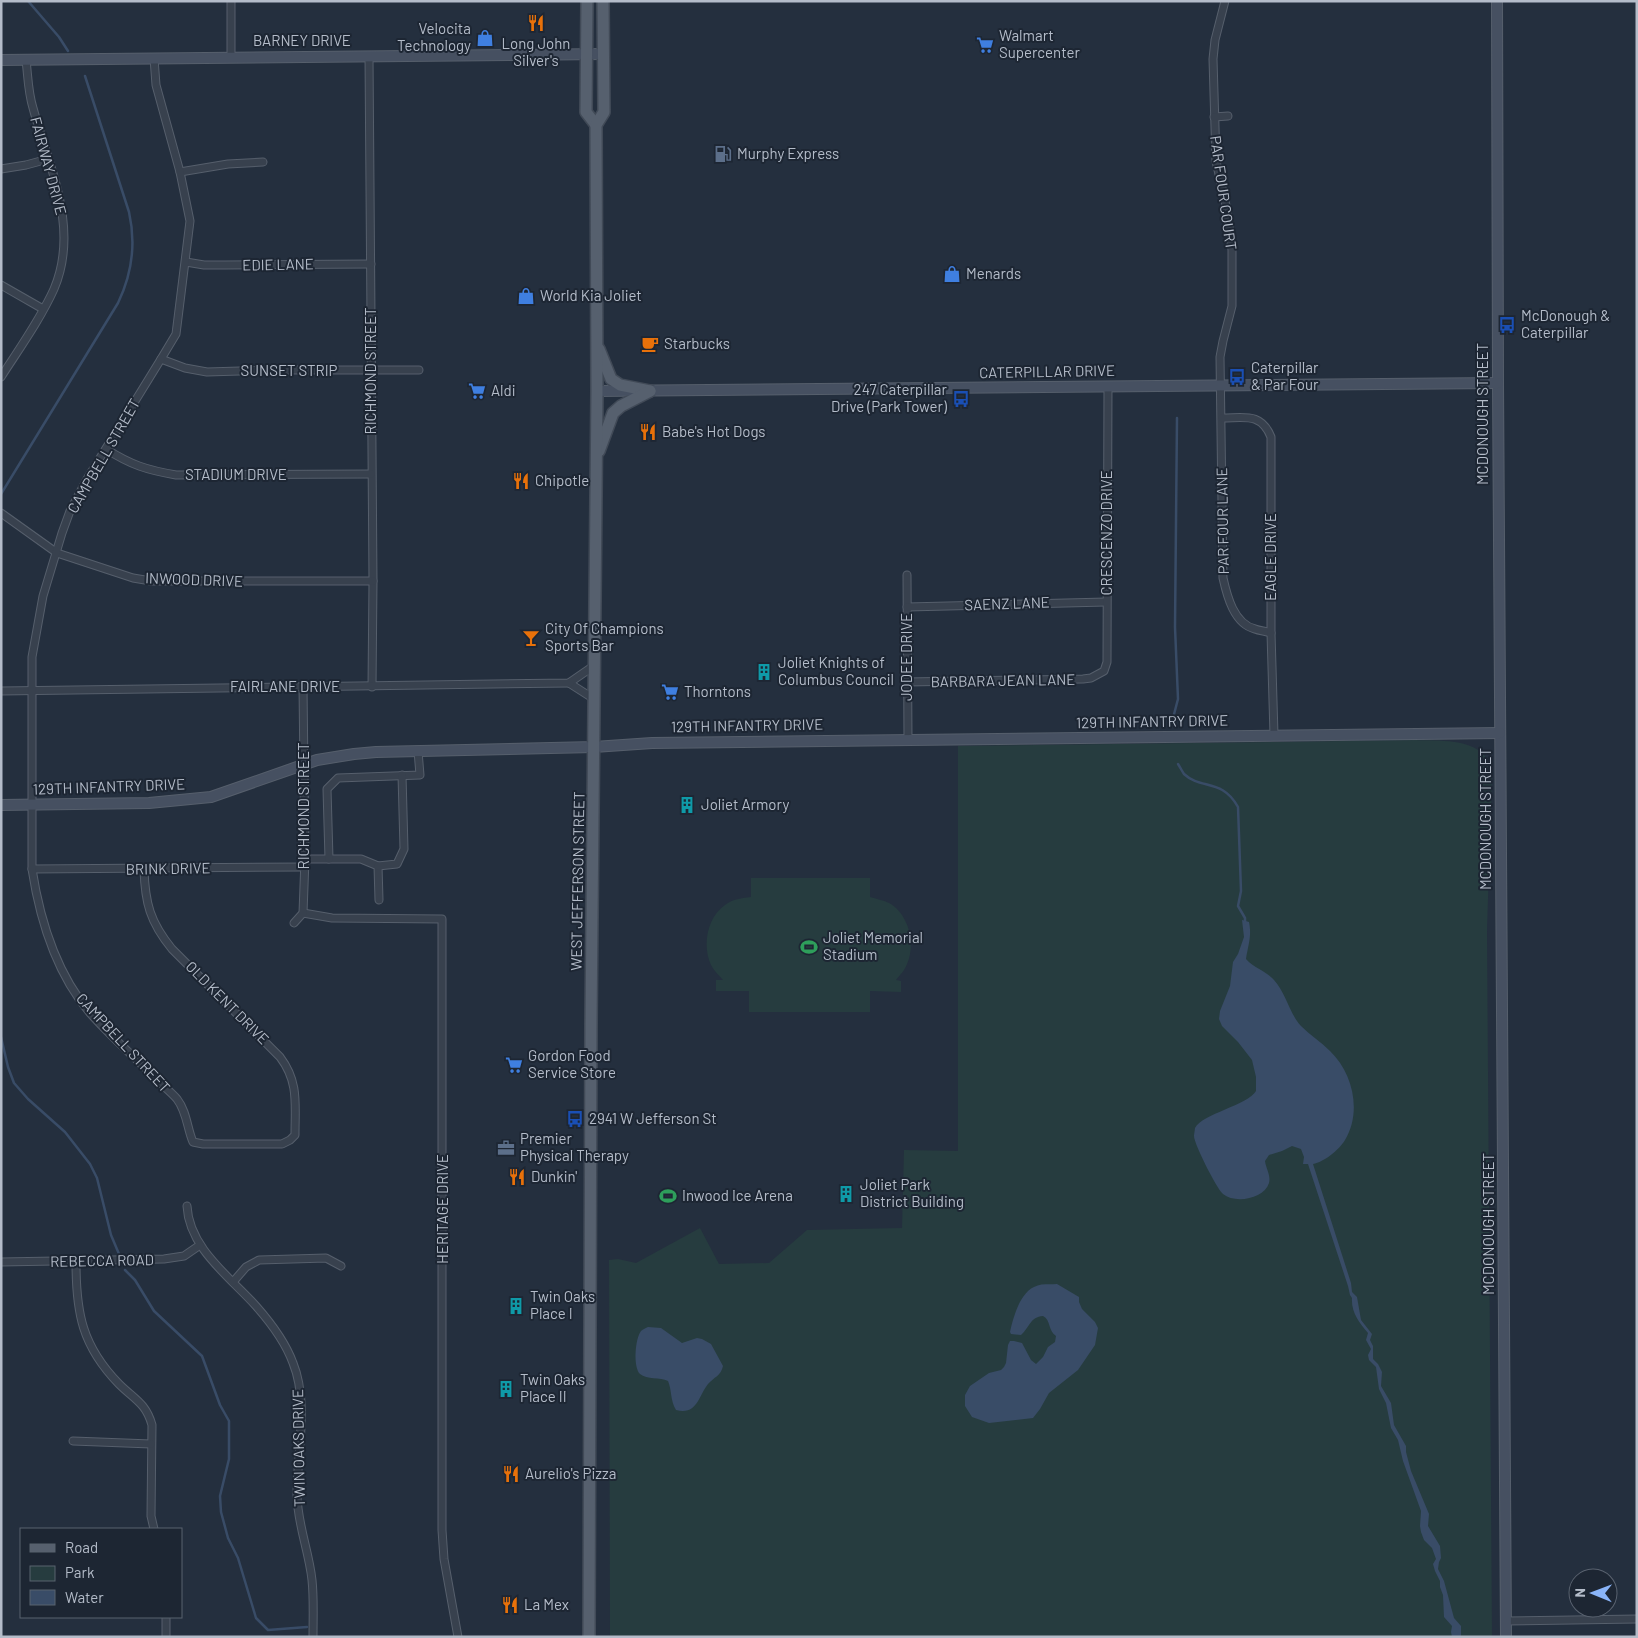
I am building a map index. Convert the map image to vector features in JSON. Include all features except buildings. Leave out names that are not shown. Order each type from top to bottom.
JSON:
[{"type":"main road","name":"WEST JEFFERSON STREET","points":[[587,1],[586,112],[596,125]]},
{"type":"main road","name":"WEST JEFFERSON STREET","points":[[589,1637],[597,391],[596,125],[604,112],[603,1]]},
{"type":"main road","points":[[597,342],[611,379],[620,385],[650,391]]},
{"type":"main road","points":[[596,457],[614,413],[621,406],[650,391]]},
{"type":"street","points":[[231,1],[231,57]]},
{"type":"street","name":"PAR FOUR COURT","points":[[1221,385],[1220,357],[1232,306],[1232,250],[1227,210],[1216,161],[1214,50],[1225,1]]},
{"type":"street","name":"MCDONOUGH STREET","points":[[1497,1],[1506,1637]]},
{"type":"street","name":"BARNEY DRIVE","points":[[1,60],[604,54]]},
{"type":"street","name":"RICHMOND STREET","points":[[369,56],[373,581],[372,687]]},
{"type":"street","name":"CAMPBELL STREET","points":[[154,58],[156,85],[180,172],[190,221],[176,334],[70,511],[43,596],[32,657],[32,869],[34,887],[52,949],[73,990],[90,1013],[177,1099],[187,1119],[193,1142]]},
{"type":"street","name":"FAIRWAY DRIVE","points":[[1,377],[54,288],[60,268],[64,242],[63,214],[59,193],[28,90],[26,60]]},
{"type":"street","points":[[1214,117],[1228,116]]},
{"type":"street","points":[[1,168],[26,165],[48,159]]},
{"type":"street","points":[[180,172],[228,164],[263,162]]},
{"type":"street","name":"EDIE LANE","points":[[186,262],[225,266],[371,264]]},
{"type":"street","points":[[1,285],[43,309]]},
{"type":"street","name":"SUNSET STRIP","points":[[161,359],[186,368],[207,372],[419,370]]},
{"type":"street","name":"CATERPILLAR DRIVE","points":[[597,391],[1498,383]]},
{"type":"street","name":"PAR FOUR LANE","points":[[1221,385],[1223,578],[1234,610],[1245,624],[1254,629],[1271,632]]},
{"type":"street","name":"CRESCENZO DRIVE","points":[[1099,675],[1104,671],[1107,662],[1108,386]]},
{"type":"street","name":"EAGLE DRIVE","points":[[1222,418],[1255,418],[1267,427],[1271,437],[1271,632],[1274,735]]},
{"type":"street","name":"STADIUM DRIVE","points":[[106,449],[127,462],[150,471],[176,475],[372,474]]},
{"type":"street","name":"INWOOD DRIVE","points":[[1,513],[57,553],[112,572],[151,580],[373,581]]},
{"type":"street","name":"JODEE DRIVE","points":[[907,575],[908,739]]},
{"type":"street","name":"SAENZ LANE","points":[[907,607],[1106,602]]},
{"type":"street","points":[[594,699],[570,683],[595,665]]},
{"type":"street","name":"BARBARA JEAN LANE","points":[[908,682],[1083,679],[1099,675]]},
{"type":"street","name":"FAIRLANE DRIVE","points":[[1,691],[570,683]]},
{"type":"street","name":"RICHMOND STREET","points":[[303,686],[305,863],[303,914]]},
{"type":"street","name":"129TH INFANTRY DRIVE","points":[[1,805],[149,804],[211,796],[333,756],[354,754],[594,747],[652,743],[1500,733]]},
{"type":"street","points":[[329,859],[327,789],[338,778],[420,775],[418,752]]},
{"type":"street","points":[[379,900],[378,866],[397,864],[404,849],[402,775]]},
{"type":"street","name":"BRINK DRIVE","points":[[32,869],[144,869],[305,863],[329,859],[361,859],[378,866]]},
{"type":"street","name":"OLD KENT DRIVE","points":[[144,869],[145,892],[151,915],[159,932],[172,949],[280,1057],[288,1067],[295,1090],[296,1135],[290,1140],[282,1144],[202,1144],[193,1142]]},
{"type":"street","points":[[294,923],[303,914]]},
{"type":"street","name":"HERITAGE DRIVE","points":[[303,914],[332,918],[442,919],[442,1530],[444,1559],[458,1637]]},
{"type":"street","name":"TWIN OAKS DRIVE","points":[[187,1206],[188,1214],[200,1246],[279,1334],[294,1364],[300,1390],[301,1420],[297,1496],[312,1580],[313,1637]]},
{"type":"street","name":"REBECCA ROAD","points":[[1,1262],[164,1260],[184,1256],[200,1246]]},
{"type":"street","points":[[233,1282],[246,1267],[259,1260],[326,1258],[342,1266]]},
{"type":"street","points":[[76,1262],[76,1294],[84,1332],[104,1367],[120,1385],[142,1404],[149,1414],[152,1425],[151,1516],[154,1528]]},
{"type":"street","points":[[73,1441],[151,1444]]},
{"type":"street","points":[[166,1618],[166,1637]]},
{"type":"street","points":[[1506,1621],[1637,1619]]},
{"type":"green space","points":[[1416,740],[1454,742],[1473,747],[1487,759],[1492,774],[1487,930],[1492,1637],[610,1637],[609,1260],[618,1259],[636,1263],[700,1228],[719,1264],[769,1263],[807,1230],[902,1228],[904,1150],[958,1151],[958,746]]},
{"type":"green space","name":"Joliet Memorial Stadium","points":[[751,878],[870,878],[870,897],[887,902],[896,908],[902,914],[909,930],[911,939],[910,956],[905,968],[896,980],[901,981],[901,992],[870,991],[870,1012],[749,1012],[749,991],[716,991],[716,980],[723,980],[712,967],[708,957],[707,941],[710,924],[719,910],[728,903],[741,898],[751,897]]},
{"type":"water","points":[[1242,920],[1249,922],[1250,927],[1246,959],[1274,980],[1282,991],[1297,1021],[1338,1060],[1349,1081],[1354,1105],[1350,1129],[1345,1140],[1335,1151],[1322,1161],[1313,1164],[1351,1283],[1352,1292],[1357,1297],[1361,1320],[1372,1334],[1370,1340],[1373,1346],[1373,1359],[1382,1372],[1381,1386],[1391,1403],[1394,1425],[1406,1446],[1411,1471],[1429,1514],[1428,1526],[1440,1546],[1441,1558],[1438,1569],[1444,1581],[1454,1618],[1461,1626],[1461,1637],[1452,1637],[1452,1626],[1444,1617],[1443,1595],[1433,1564],[1436,1559],[1432,1548],[1424,1540],[1421,1532],[1421,1511],[1403,1461],[1398,1440],[1391,1428],[1386,1403],[1379,1389],[1376,1367],[1369,1360],[1368,1355],[1371,1349],[1366,1340],[1368,1333],[1354,1313],[1352,1298],[1308,1164],[1303,1164],[1304,1157],[1301,1149],[1292,1146],[1269,1155],[1265,1161],[1269,1177],[1269,1183],[1266,1188],[1255,1196],[1235,1199],[1223,1194],[1220,1190],[1206,1166],[1195,1141],[1195,1128],[1199,1123],[1244,1101],[1256,1091],[1256,1077],[1252,1060],[1222,1026],[1219,1019],[1220,1011],[1230,986],[1233,962],[1244,937]]},
{"type":"water","points":[[1057,1284],[1079,1297],[1082,1309],[1095,1322],[1098,1328],[1095,1345],[1078,1370],[1049,1393],[1033,1418],[989,1423],[972,1417],[965,1406],[965,1395],[970,1386],[989,1373],[1001,1370],[1004,1367],[1010,1341],[1022,1343],[1031,1360],[1036,1364],[1043,1357],[1048,1347],[1055,1342],[1056,1336],[1043,1316],[1035,1318],[1021,1335],[1011,1334],[1010,1332],[1018,1306],[1029,1290],[1040,1285]]},
{"type":"water","points":[[648,1327],[661,1328],[682,1343],[697,1338],[702,1339],[711,1344],[723,1366],[719,1374],[708,1384],[696,1403],[689,1410],[676,1410],[668,1381],[643,1376],[638,1370],[636,1365],[637,1340],[641,1331]]},
{"type":"waterway","points":[[28,1],[59,37],[68,51]]},
{"type":"waterway","points":[[1,494],[118,303],[127,281],[132,247],[129,212],[85,76]]},
{"type":"waterway","points":[[1172,722],[1178,699],[1175,627],[1177,418]]},
{"type":"waterway","points":[[1178,764],[1184,774],[1197,782],[1225,792],[1238,807],[1241,891],[1238,906],[1245,918],[1245,923]]},
{"type":"waterway","points":[[1,1037],[14,1083],[28,1099],[65,1132],[90,1164],[97,1178],[111,1235],[119,1254]]},
{"type":"waterway","points":[[125,1270],[135,1280],[154,1311],[202,1356],[220,1405],[229,1421],[229,1459],[220,1496],[221,1512],[228,1538],[238,1558],[256,1618],[268,1630],[307,1627]]},
{"type":"place","name":"Long John Silver's","points":[[536,23]]},
{"type":"place","name":"Velocita Technology","points":[[485,38]]},
{"type":"place","name":"Walmart Supercenter","points":[[985,45]]},
{"type":"place","name":"Murphy Express","points":[[723,154]]},
{"type":"place","name":"Menards","points":[[952,274]]},
{"type":"place","name":"World Kia Joliet","points":[[526,296]]},
{"type":"place","name":"McDonough & Caterpillar","points":[[1507,325]]},
{"type":"place","name":"Starbucks","points":[[650,344]]},
{"type":"place","name":"Caterpillar & Par Four","points":[[1237,377]]},
{"type":"place","name":"Aldi","points":[[477,391]]},
{"type":"place","name":"247 Caterpillar Drive (Park Tower)","points":[[961,399]]},
{"type":"place","name":"Babe's Hot Dogs","points":[[648,432]]},
{"type":"place","name":"Chipotle","points":[[521,481]]},
{"type":"place","name":"City Of Champions Sports Bar","points":[[531,638]]},
{"type":"place","name":"Joliet Knights of Columbus Council","points":[[764,672]]},
{"type":"place","name":"Thorntons","points":[[670,692]]},
{"type":"place","name":"Joliet Armory","points":[[687,805]]},
{"type":"place","name":"Joliet Memorial Stadium","points":[[809,947]]},
{"type":"place","name":"Gordon Food Service Store","points":[[514,1065]]},
{"type":"place","name":"2941 W Jefferson St","points":[[575,1119]]},
{"type":"place","name":"Premier Physical Therapy","points":[[506,1148]]},
{"type":"place","name":"Dunkin'","points":[[517,1177]]},
{"type":"place","name":"Joliet Park District Building","points":[[846,1194]]},
{"type":"place","name":"Inwood Ice Arena","points":[[668,1196]]},
{"type":"place","name":"Twin Oaks Place I","points":[[516,1306]]},
{"type":"place","name":"Twin Oaks Place II","points":[[506,1389]]},
{"type":"place","name":"Aurelio's Pizza","points":[[511,1474]]},
{"type":"place","name":"La Mex","points":[[510,1605]]}]
